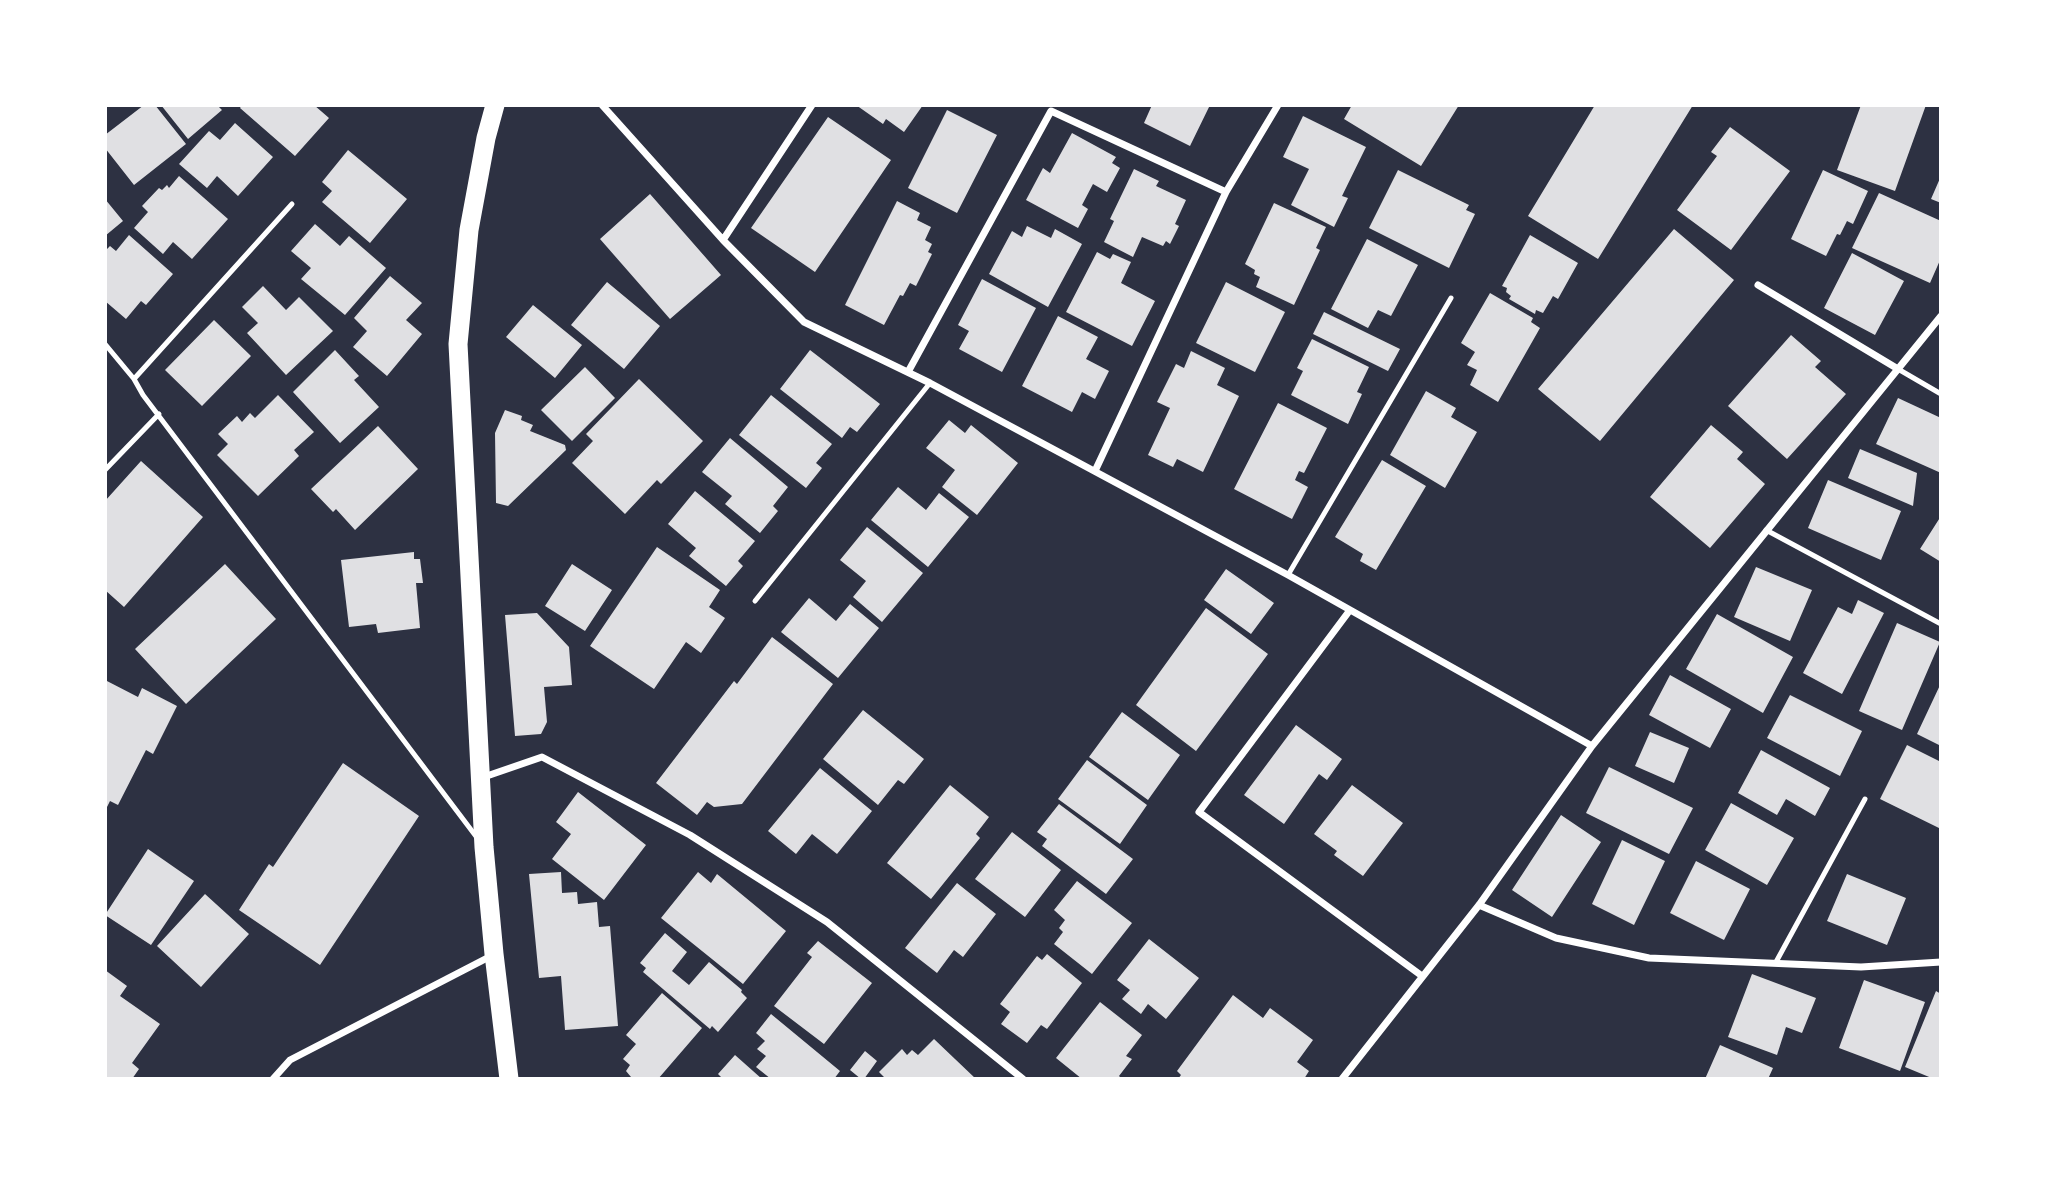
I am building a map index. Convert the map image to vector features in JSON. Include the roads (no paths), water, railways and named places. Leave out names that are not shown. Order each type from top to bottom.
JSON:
[{"type":"highway","points":[[495,105],[486,138],[470,230],[458,344],[484,847],[509,1079]]},
{"type":"street","points":[[602,105],[723,240],[804,322],[930,383],[1095,471],[1288,575],[1592,746]]},
{"type":"street","points":[[723,240],[812,105]]},
{"type":"street","points":[[1095,471],[1226,192],[1278,105]]},
{"type":"street","points":[[908,372],[1051,111],[1226,192]]},
{"type":"street","points":[[1758,285],[1898,369]]},
{"type":"street","points":[[1342,1079],[1479,905],[1592,746],[1941,316]]},
{"type":"street","points":[[1350,610],[1199,812],[1422,976]]},
{"type":"street","points":[[480,778],[542,757],[690,835],[827,922],[1023,1079]]},
{"type":"street","points":[[1479,905],[1556,938],[1649,958],[1861,967],[1941,962]]},
{"type":"street","points":[[273,1079],[290,1060],[494,954]]},
{"type":"lane","points":[[134,379],[292,204]]},
{"type":"lane","points":[[1288,575],[1451,298]]},
{"type":"lane","points":[[105,344],[484,847]]},
{"type":"lane","points":[[1898,369],[1941,394]]},
{"type":"lane","points":[[755,601],[930,383]]},
{"type":"lane","points":[[105,470],[159,414]]},
{"type":"lane","points":[[1766,530],[1941,624]]},
{"type":"lane","points":[[1776,962],[1865,799]]}]
